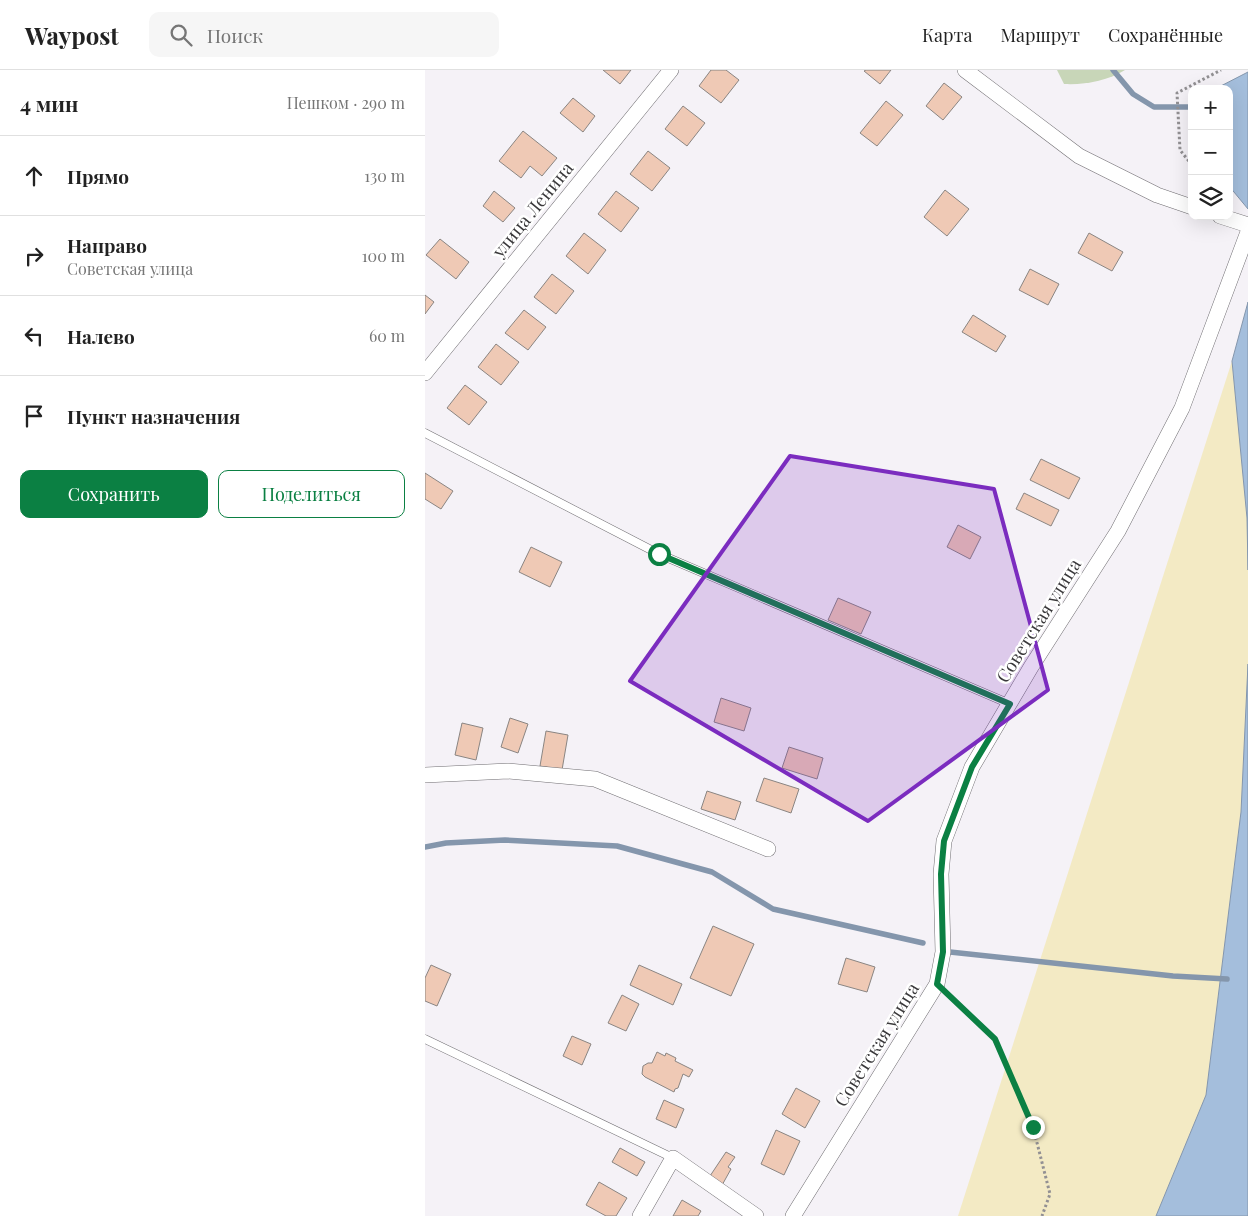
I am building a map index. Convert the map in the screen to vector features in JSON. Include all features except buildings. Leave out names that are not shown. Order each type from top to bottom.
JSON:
[{"type":"street","name":"улица Ленина","points":[[425,373],[671,70]]},
{"type":"street","points":[[965,70],[1079,156],[1157,195],[1188,206]]},
{"type":"street","points":[[1232,220],[1248,225]]},
{"type":"street","name":"Советская улица","points":[[793,1216],[937,984],[943,952],[941,874],[944,841],[972,767],[1031,667],[1118,531],[1181,408],[1248,232]]},
{"type":"street","points":[[425,775],[508,771],[595,779],[768,849]]},
{"type":"street","points":[[640,1216],[673,1158],[756,1216]]},
{"type":"lane","points":[[425,433],[659,554],[1010,704]]},
{"type":"lane","points":[[425,1039],[673,1158]]},
{"type":"path","points":[[1188,160],[1180,150],[1177,94],[1221,70]]},
{"type":"path","points":[[937,984],[995,1039],[1033,1127],[1050,1194],[1042,1216]]},
{"type":"highlighted area","points":[[790,456],[994,489],[1048,690],[868,821],[630,681]]},
{"type":"green space","points":[[1057,70],[1125,70],[1103,80],[1064,84]]},
{"type":"sand","points":[[1232,361],[1247,518],[1248,664],[1241,812],[1206,1095],[1156,1216],[958,1216]]},
{"type":"water","points":[[1248,72],[1248,209],[1233,191],[1233,85],[1223,85]]},
{"type":"water","points":[[1248,302],[1248,570],[1247,518],[1232,361]]},
{"type":"water","points":[[1248,664],[1248,1216],[1156,1216],[1206,1095],[1241,812]]},
{"type":"waterway","points":[[1113,70],[1133,94],[1154,107],[1188,107]]},
{"type":"waterway","points":[[425,847],[446,843],[505,840],[617,846],[712,872],[773,909],[923,943]]},
{"type":"waterway","points":[[950,952],[1173,976],[1227,979]]},
{"type":"route","points":[[659,554],[1010,704],[972,767],[944,841],[941,874],[943,952],[937,984],[995,1039],[1033,1127]]}]
